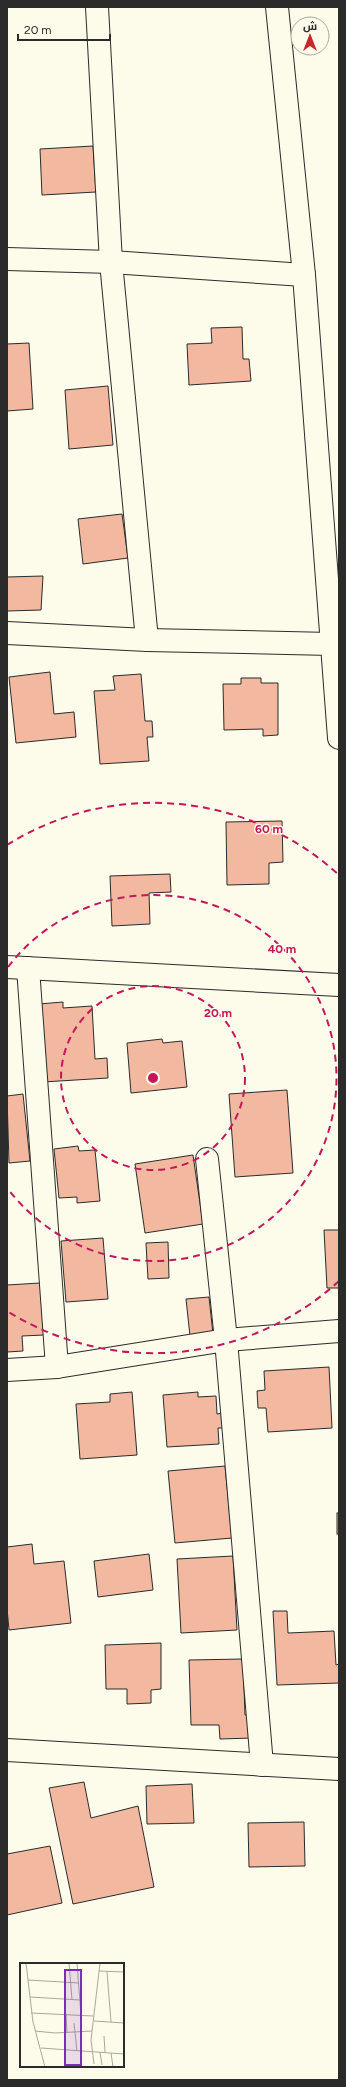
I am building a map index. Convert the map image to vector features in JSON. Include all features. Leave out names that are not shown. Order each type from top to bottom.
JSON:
[{"type":"street","points":[[96,7],[111,262],[147,640]]},
{"type":"street","points":[[277,7],[304,275],[330,644],[339,738]]},
{"type":"street","points":[[7,260],[111,262],[304,275]]},
{"type":"street","points":[[7,633],[147,640],[330,644]]},
{"type":"street","points":[[57,1368],[18,968],[339,985]]},
{"type":"street","points":[[207,1159],[226,1340],[262,1765]]},
{"type":"street","points":[[7,1370],[57,1368],[226,1340],[339,1331]]},
{"type":"street","points":[[7,1750],[339,1769]]},
{"type":"building","points":[[93,146],[96,192],[42,195],[40,149]]},
{"type":"building","points":[[242,327],[243,359],[249,359],[251,381],[189,385],[187,344],[212,343],[211,328]]},
{"type":"building","points":[[29,343],[33,409],[7,411],[7,344]]},
{"type":"building","points":[[108,386],[113,445],[69,449],[65,390]]},
{"type":"building","points":[[122,514],[128,558],[83,564],[78,519]]},
{"type":"building","points":[[43,576],[41,610],[7,611],[7,577]]},
{"type":"building","points":[[50,672],[54,714],[74,712],[76,737],[16,743],[9,677]]},
{"type":"building","points":[[141,674],[145,721],[152,721],[153,737],[147,737],[149,761],[100,764],[94,691],[115,690],[113,676]]},
{"type":"building","points":[[241,678],[261,678],[261,683],[278,683],[278,735],[263,736],[263,729],[224,730],[223,684],[241,684]]},
{"type":"building","points":[[282,821],[283,862],[269,863],[269,884],[227,885],[226,822]]},
{"type":"building","points":[[170,874],[171,892],[149,893],[150,924],[112,926],[110,876]]},
{"type":"building","points":[[63,1002],[63,1008],[92,1006],[95,1059],[107,1058],[108,1078],[43,1082],[39,1004]]},
{"type":"building","points":[[162,1039],[163,1043],[182,1041],[187,1087],[131,1093],[127,1043]]},
{"type":"building","points":[[287,1090],[293,1173],[235,1177],[229,1094]]},
{"type":"building","points":[[23,1094],[30,1161],[9,1163],[7,1096]]},
{"type":"building","points":[[78,1146],[79,1151],[95,1150],[100,1201],[77,1203],[77,1197],[59,1198],[54,1149]]},
{"type":"building","points":[[193,1155],[203,1224],[145,1233],[135,1164]]},
{"type":"building","points":[[324,1230],[339,1230],[339,1288],[327,1288]]},
{"type":"building","points":[[103,1238],[108,1299],[66,1302],[61,1241]]},
{"type":"building","points":[[168,1242],[169,1278],[148,1279],[146,1243]]},
{"type":"building","points":[[40,1283],[44,1335],[22,1336],[23,1351],[7,1352],[7,1285]]},
{"type":"building","points":[[209,1297],[213,1334],[190,1336],[186,1299]]},
{"type":"building","points":[[329,1367],[332,1428],[268,1432],[266,1408],[258,1408],[257,1391],[265,1390],[264,1371]]},
{"type":"building","points":[[132,1392],[137,1455],[80,1459],[76,1404],[110,1402],[110,1394]]},
{"type":"building","points":[[198,1392],[198,1397],[216,1396],[217,1414],[223,1413],[225,1428],[218,1428],[219,1444],[167,1447],[163,1395]]},
{"type":"building","points":[[225,1466],[232,1538],[175,1543],[168,1471]]},
{"type":"building","points":[[337,1513],[339,1513],[339,1534],[337,1534]]},
{"type":"building","points":[[32,1544],[34,1564],[64,1561],[71,1623],[9,1630],[7,1608],[7,1547]]},
{"type":"building","points":[[149,1554],[153,1590],[98,1597],[94,1561]]},
{"type":"building","points":[[233,1556],[237,1630],[181,1633],[177,1559]]},
{"type":"building","points":[[273,1611],[287,1611],[288,1633],[334,1631],[336,1665],[339,1664],[339,1683],[277,1685]]},
{"type":"building","points":[[161,1643],[161,1689],[151,1690],[151,1703],[127,1704],[127,1689],[106,1689],[105,1645]]},
{"type":"building","points":[[243,1659],[245,1715],[251,1714],[252,1738],[220,1739],[219,1725],[191,1725],[189,1660]]},
{"type":"building","points":[[84,1782],[91,1818],[138,1806],[154,1887],[73,1904],[49,1788]]},
{"type":"building","points":[[192,1784],[194,1823],[147,1824],[146,1786]]},
{"type":"building","points":[[304,1822],[305,1866],[249,1867],[248,1823]]},
{"type":"building","points":[[50,1846],[62,1903],[7,1915],[7,1854]]}]
